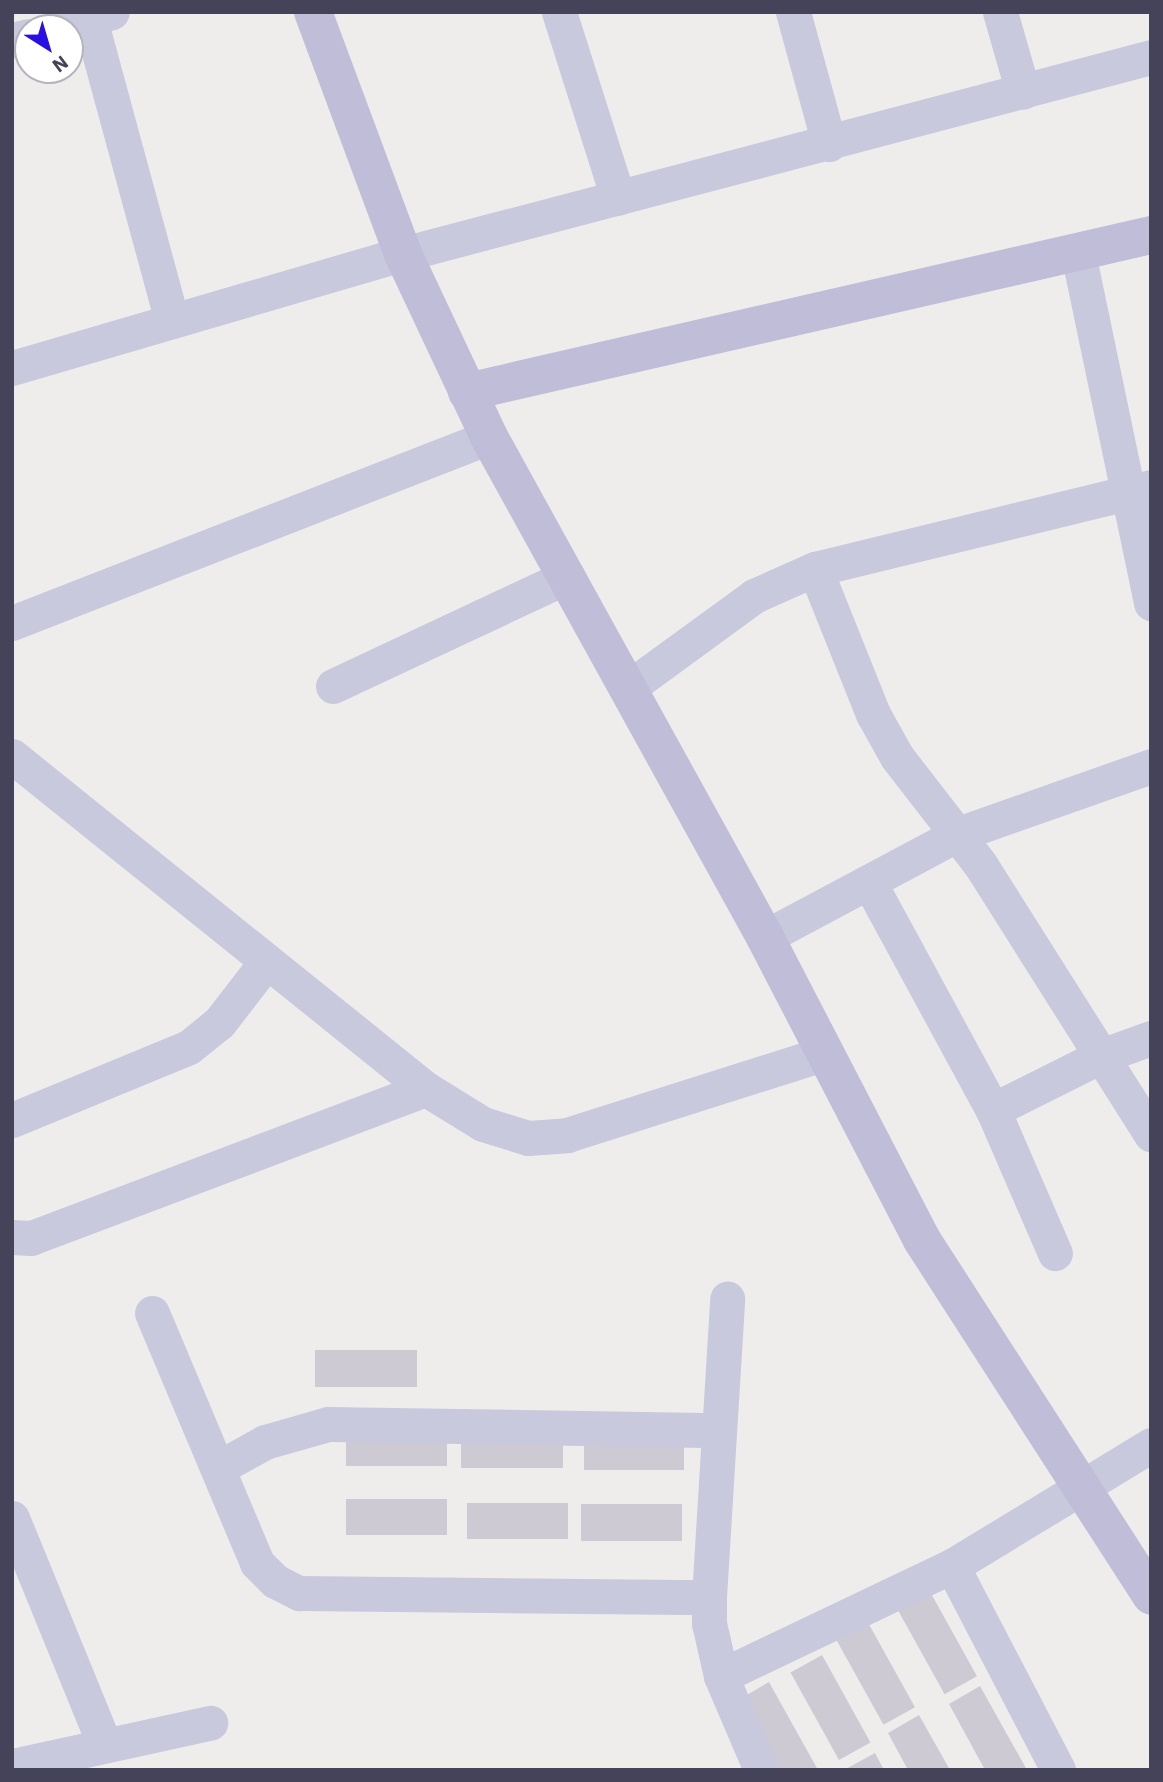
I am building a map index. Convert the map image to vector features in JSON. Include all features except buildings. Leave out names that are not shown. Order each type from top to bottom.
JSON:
[{"type":"street","points":[[313,12],[404,254],[489,437],[765,937],[822,1054],[922,1240],[1151,1596]]},
{"type":"street","points":[[559,12],[618,198]]},
{"type":"street","points":[[793,12],[829,144]]},
{"type":"street","points":[[1000,12],[1023,92]]},
{"type":"street","points":[[97,14],[172,321]]},
{"type":"street","points":[[12,368],[404,254],[1151,57]]},
{"type":"street","points":[[467,392],[1151,236]]},
{"type":"street","points":[[1078,253],[1138,490],[1151,603]]},
{"type":"street","points":[[12,623],[489,437]]},
{"type":"street","points":[[628,688],[754,596],[815,569],[1138,490]]},
{"type":"street","points":[[815,569],[873,715],[897,757],[958,834],[1151,1134]]},
{"type":"street","points":[[333,686],[568,576]]},
{"type":"street","points":[[12,756],[426,1089],[483,1124],[528,1138],[567,1135],[822,1054]]},
{"type":"street","points":[[765,937],[958,834],[1151,766]]},
{"type":"street","points":[[869,882],[993,1110],[1055,1253]]},
{"type":"street","points":[[12,1120],[189,1046],[219,1023],[267,961]]},
{"type":"street","points":[[993,1110],[1101,1056],[1151,1038]]},
{"type":"street","points":[[12,1237],[31,1238],[426,1089]]},
{"type":"street","points":[[727,1299],[709,1597],[710,1636],[721,1676],[761,1770]]},
{"type":"street","points":[[152,1313],[257,1563],[275,1581],[299,1593],[709,1597]]},
{"type":"street","points":[[218,1468],[265,1442],[328,1424],[719,1430]]},
{"type":"street","points":[[721,1676],[952,1566],[1151,1445]]},
{"type":"street","points":[[12,1518],[104,1744]]},
{"type":"street","points":[[952,1566],[1058,1770]]},
{"type":"street","points":[[12,1766],[211,1723]]}]
